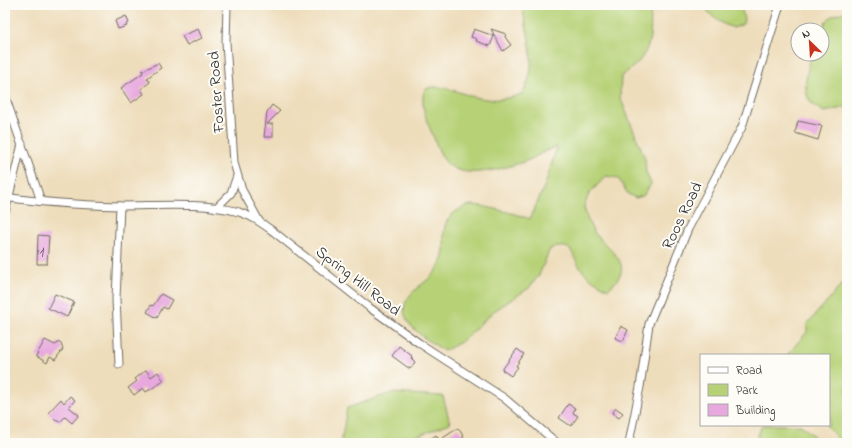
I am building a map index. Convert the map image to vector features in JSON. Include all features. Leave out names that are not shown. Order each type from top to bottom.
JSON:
[{"type":"street","name":"Foster Road","points":[[227,5],[226,42],[234,163],[237,176],[248,203],[259,221]]},
{"type":"street","name":"Roos Road","points":[[629,443],[640,387],[649,324],[688,229],[742,127],[780,5]]},
{"type":"street","points":[[5,96],[41,201]]},
{"type":"street","points":[[5,212],[7,198],[22,144]]},
{"type":"street","points":[[216,208],[224,202],[231,193],[237,176]]},
{"type":"street","name":"Spring Hill Road","points":[[7,198],[120,206],[216,208],[240,213],[259,221],[312,260],[370,308],[419,343],[504,398],[557,443]]},
{"type":"street","points":[[119,364],[116,299],[120,206]]},
{"type":"green space","points":[[522,5],[650,5],[651,28],[648,46],[639,61],[621,76],[620,97],[645,158],[646,172],[651,184],[643,196],[636,198],[628,194],[618,178],[606,176],[589,194],[584,206],[592,229],[613,252],[621,265],[621,272],[617,280],[608,289],[594,281],[585,273],[578,265],[568,248],[558,247],[550,249],[539,275],[529,288],[494,311],[461,342],[444,351],[418,333],[406,317],[404,309],[407,300],[415,290],[432,276],[440,264],[444,253],[444,233],[446,223],[456,211],[470,205],[491,208],[530,219],[545,185],[557,147],[549,149],[526,161],[508,167],[476,172],[466,172],[457,169],[446,162],[440,152],[424,112],[423,95],[425,89],[432,87],[445,88],[485,99],[501,99],[522,94],[530,72],[531,50]]},
{"type":"green space","points":[[704,5],[741,5],[744,19],[743,24],[734,28],[716,20]]},
{"type":"green space","points":[[847,12],[847,107],[824,112],[813,105],[809,100],[806,80],[810,62],[830,62],[830,22],[826,22],[831,17]]},
{"type":"green space","points":[[847,279],[847,443],[841,443],[827,426],[830,426],[830,354],[788,354],[807,332],[807,324]]},
{"type":"green space","points":[[391,393],[443,396],[450,423],[409,439],[407,443],[341,443],[347,408]]},
{"type":"green space","points":[[762,426],[802,426],[822,443],[755,443]]},
{"type":"building","points":[[126,16],[129,23],[126,24],[127,26],[118,29],[115,21]]},
{"type":"building","points":[[198,29],[202,38],[187,45],[182,36]]},
{"type":"building","points":[[474,29],[494,36],[490,46],[476,41],[477,39],[471,37]]},
{"type":"building","points":[[491,29],[506,34],[505,37],[511,45],[503,51]]},
{"type":"building","points":[[158,63],[161,68],[147,78],[150,82],[141,89],[144,94],[131,103],[121,88],[143,73],[142,71]]},
{"type":"building","points":[[272,105],[280,111],[267,124],[273,124],[273,137],[264,137],[267,112]]},
{"type":"building","points":[[798,121],[822,126],[818,140],[795,133]]},
{"type":"building","points":[[38,235],[49,236],[47,264],[37,264]]},
{"type":"building","points":[[55,294],[74,302],[67,317],[48,308]]},
{"type":"building","points":[[161,294],[172,300],[167,309],[163,307],[157,318],[147,312]]},
{"type":"building","points":[[621,326],[628,330],[623,341],[615,338]]},
{"type":"building","points":[[45,340],[55,345],[60,342],[63,349],[55,360],[50,357],[47,363],[36,356]]},
{"type":"building","points":[[399,346],[412,356],[411,358],[415,362],[410,369],[392,356]]},
{"type":"building","points":[[517,349],[524,354],[516,366],[518,367],[511,376],[502,370]]},
{"type":"building","points":[[146,370],[151,377],[158,372],[164,381],[146,392],[143,388],[134,395],[128,388],[137,381],[135,379]]},
{"type":"building","points":[[70,396],[75,400],[69,407],[79,415],[72,423],[65,417],[60,422],[55,420],[48,413],[61,399],[64,403]]},
{"type":"building","points":[[568,404],[575,408],[573,413],[578,416],[571,426],[559,418]]},
{"type":"building","points":[[616,408],[623,413],[619,418],[612,413]]},
{"type":"building","points":[[458,428],[464,437],[456,443],[447,443],[443,438]]},
{"type":"building","points":[[436,435],[441,443],[424,443]]}]
